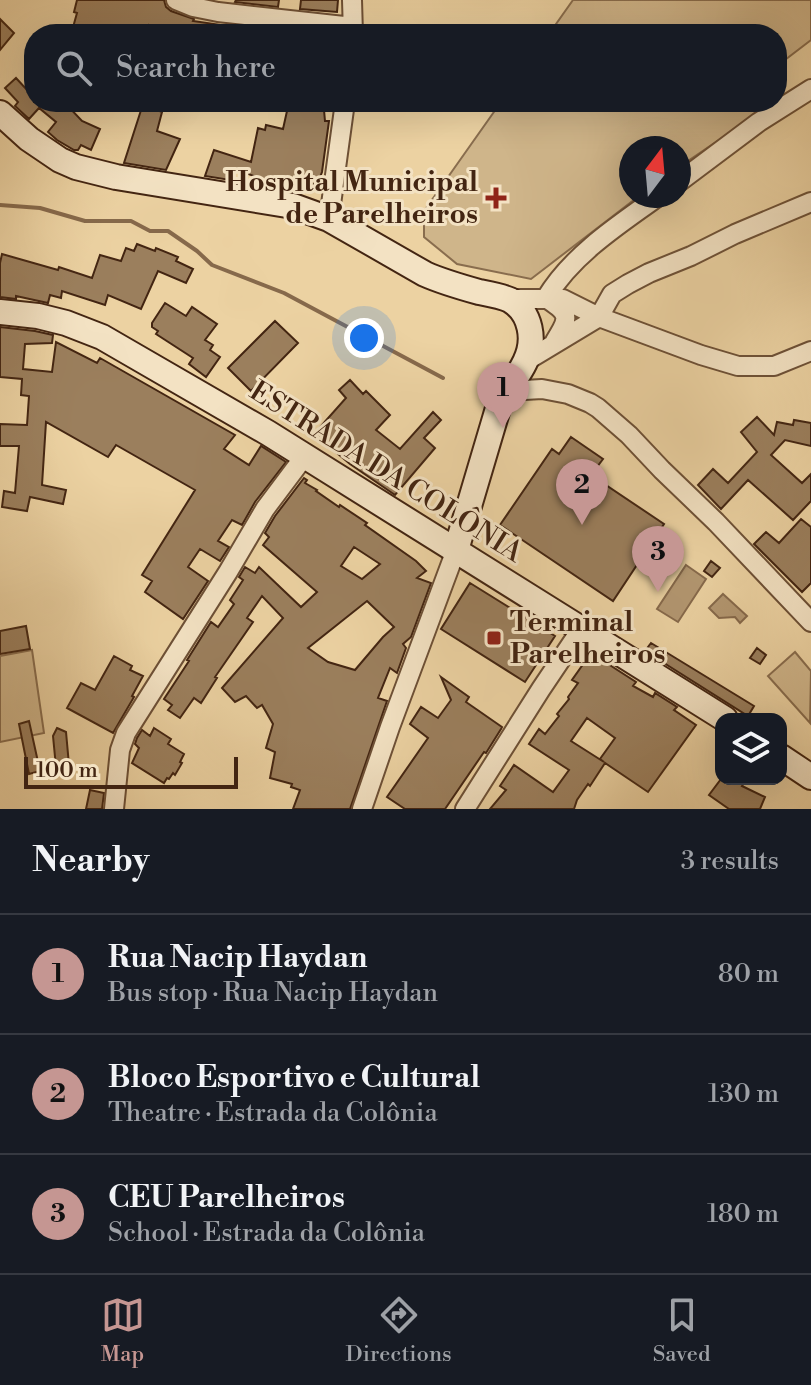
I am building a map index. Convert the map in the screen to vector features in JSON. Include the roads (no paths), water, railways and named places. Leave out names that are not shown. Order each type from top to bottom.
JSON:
[{"type":"main road","points":[[0,113],[29,139],[76,167],[116,177],[293,206],[329,219],[442,281],[509,299],[522,311],[531,333],[531,345],[526,361],[506,391],[493,423],[456,550]]},
{"type":"main road","name":"ESTRADA DA COLÔNIA","points":[[0,312],[52,319],[102,337],[268,433],[456,550],[578,635],[715,713]]},
{"type":"main road","points":[[787,761],[811,777]]},
{"type":"street","points":[[176,0],[218,12],[308,24]]},
{"type":"street","points":[[352,0],[353,24]]},
{"type":"street","points":[[787,103],[811,89]]},
{"type":"street","points":[[329,219],[344,112]]},
{"type":"street","points":[[691,173],[775,112]]},
{"type":"street","points":[[526,361],[599,317],[612,294],[649,273],[811,202]]},
{"type":"street","points":[[546,298],[563,273],[643,208]]},
{"type":"street","points":[[546,298],[563,310],[566,318],[563,329],[553,343]]},
{"type":"street","points":[[509,299],[563,299],[599,317],[738,366],[774,366],[811,351]]},
{"type":"street","points":[[506,391],[542,389],[568,394],[598,408],[716,522],[811,622]]},
{"type":"street","points":[[114,809],[120,750],[126,733],[265,509],[304,457]]},
{"type":"street","points":[[362,809],[456,550]]},
{"type":"street","points":[[465,809],[578,635]]},
{"type":"waterway","points":[[0,205],[40,208],[85,221],[131,221],[150,231],[168,231],[212,265],[284,293],[443,378]]},
{"type":"place","name":"Hospital Municipal de Parelheiros","points":[[496,198]]},
{"type":"place","name":"Rua Nacip Haydan","points":[[503,428]]},
{"type":"place","name":"Bloco Esportivo e Cultural","points":[[582,525]]},
{"type":"place","name":"CEU Parelheiros","points":[[658,592]]},
{"type":"place","name":"Terminal Parelheiros","points":[[494,638]]}]
